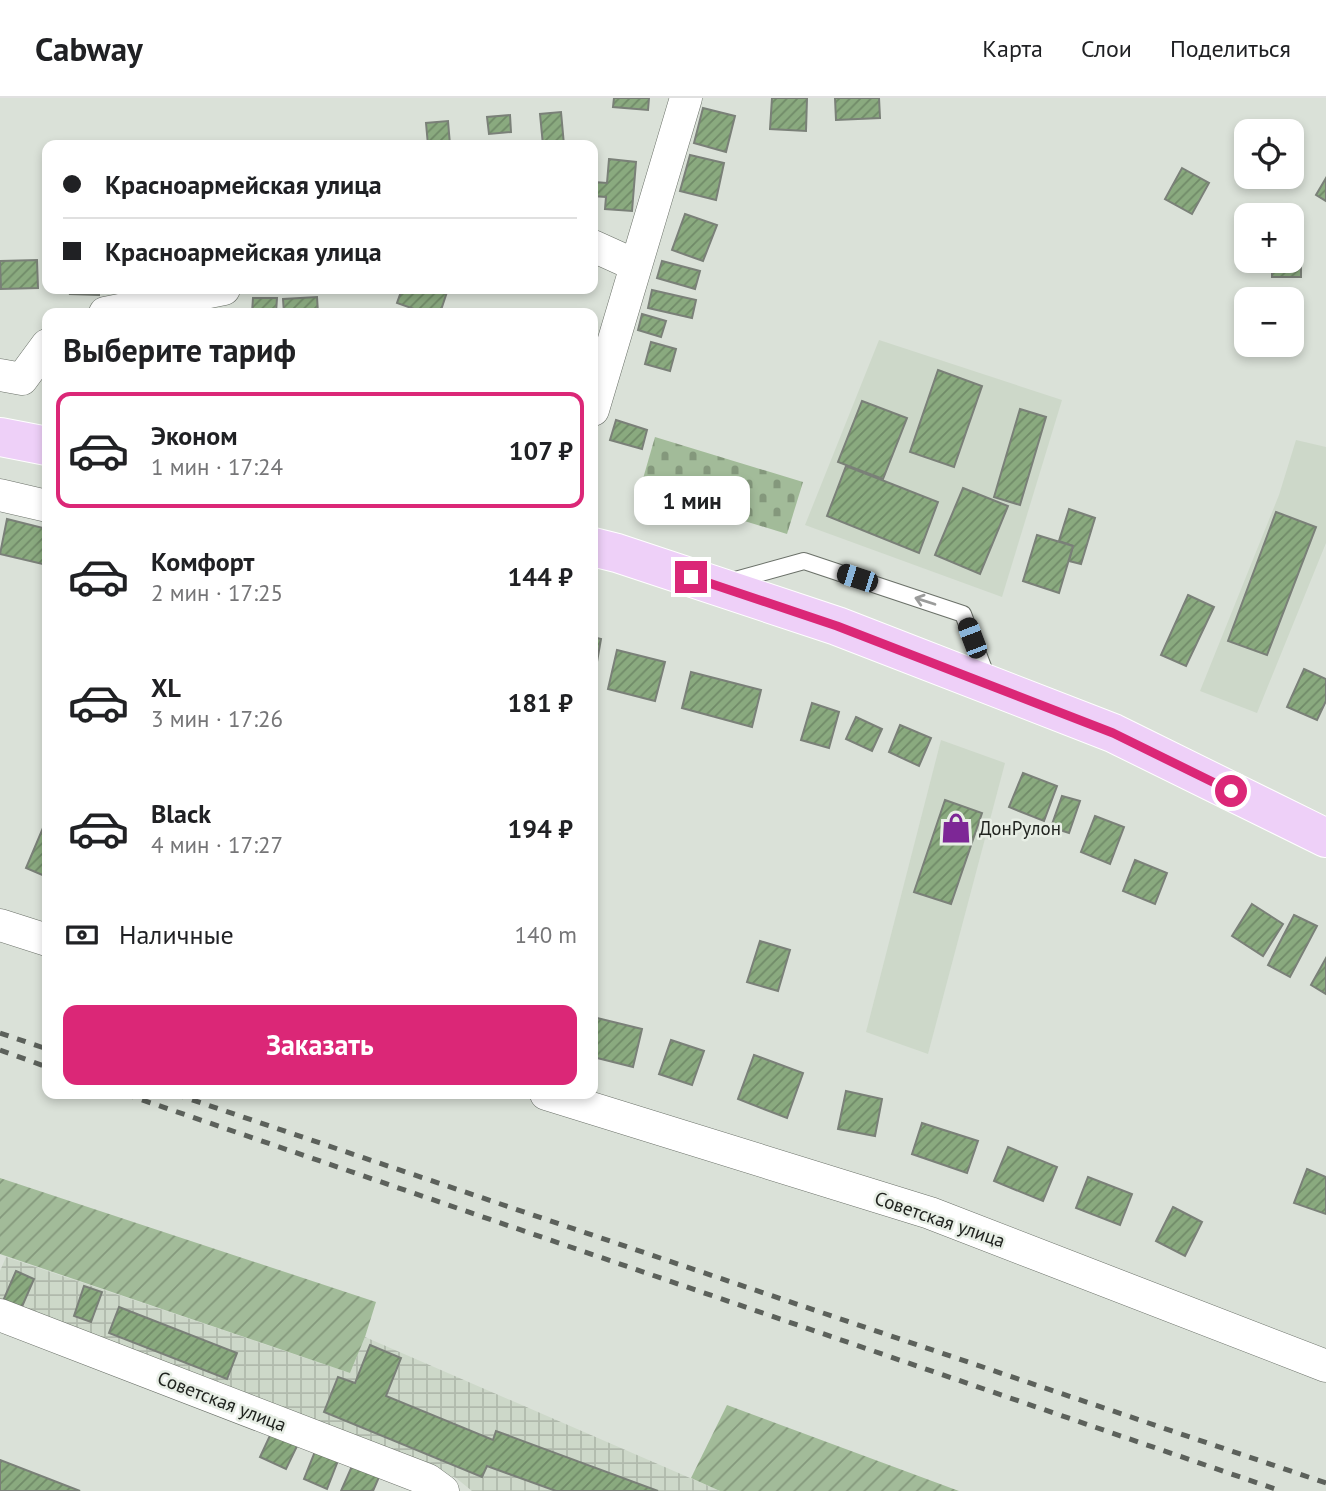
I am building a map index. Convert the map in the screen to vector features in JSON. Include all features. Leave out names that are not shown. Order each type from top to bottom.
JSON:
[{"type":"main road","points":[[0,437],[42,445]]},
{"type":"main road","points":[[598,549],[837,626],[1113,733],[1326,838]]},
{"type":"street","points":[[598,393],[686,98]]},
{"type":"street","points":[[598,248],[635,265]]},
{"type":"street","points":[[130,308],[199,294]]},
{"type":"street","points":[[23,379],[42,352]]},
{"type":"street","points":[[0,495],[42,505]]},
{"type":"street","points":[[0,925],[42,938]]},
{"type":"street","name":"Советская улица","points":[[562,1099],[930,1213],[1326,1366]]},
{"type":"street","name":"Советская улица","points":[[0,1315],[428,1480],[443,1491]]},
{"type":"lane","points":[[716,586],[804,561],[963,614],[990,685]]},
{"type":"shaded area","points":[[879,340],[1062,400],[1002,597],[805,525]]},
{"type":"shaded area","points":[[1296,440],[1326,447],[1326,543],[1257,713],[1200,691],[1279,495]]},
{"type":"shaded area","points":[[941,740],[1005,763],[928,1054],[866,1032]]},
{"type":"shaded area","points":[[6,1257],[350,1373],[365,1337],[720,1491],[472,1491],[456,1478],[0,1302],[0,1271]]},
{"type":"green space","points":[[655,437],[803,482],[787,534],[640,489]]},
{"type":"green space","points":[[0,1178],[376,1302],[350,1373],[0,1254]]},
{"type":"green space","points":[[727,1405],[959,1491],[720,1491],[691,1478]]},
{"type":"building","points":[[614,98],[649,98],[648,110],[613,107]]},
{"type":"building","points":[[772,98],[807,98],[806,131],[770,129]]},
{"type":"building","points":[[835,98],[879,98],[880,118],[836,120]]},
{"type":"building","points":[[703,108],[735,116],[726,152],[694,143]]},
{"type":"building","points":[[561,112],[564,140],[543,140],[540,114]]},
{"type":"building","points":[[510,115],[511,132],[489,134],[487,117]]},
{"type":"building","points":[[448,121],[450,140],[428,140],[426,123]]},
{"type":"building","points":[[690,155],[724,163],[716,200],[680,191]]},
{"type":"building","points":[[609,159],[636,162],[632,211],[605,209],[606,197],[598,196],[598,182],[607,183]]},
{"type":"building","points":[[1182,168],[1209,183],[1192,214],[1165,199]]},
{"type":"building","points":[[1326,178],[1326,201],[1316,195]]},
{"type":"building","points":[[685,214],[717,225],[703,261],[672,250]]},
{"type":"building","points":[[37,260],[38,288],[1,289],[0,261]]},
{"type":"building","points":[[662,261],[700,271],[695,289],[657,278]]},
{"type":"building","points":[[1272,273],[1301,273],[1301,277],[1272,277]]},
{"type":"building","points":[[652,290],[696,300],[692,318],[648,308]]},
{"type":"building","points":[[400,294],[446,294],[442,308],[411,308],[397,303]]},
{"type":"building","points":[[317,297],[318,308],[284,308],[283,299]]},
{"type":"building","points":[[253,298],[277,298],[276,308],[252,308]]},
{"type":"building","points":[[642,314],[666,321],[661,337],[638,330]]},
{"type":"building","points":[[651,342],[676,349],[670,371],[645,364]]},
{"type":"building","points":[[938,370],[982,386],[954,467],[910,452]]},
{"type":"building","points":[[862,401],[907,418],[883,479],[838,462]]},
{"type":"building","points":[[1020,409],[1046,417],[1020,505],[994,497]]},
{"type":"building","points":[[616,420],[647,430],[642,449],[610,440]]},
{"type":"building","points":[[846,466],[938,502],[919,553],[827,516]]},
{"type":"building","points":[[963,488],[1008,506],[980,574],[935,555]]},
{"type":"building","points":[[1069,509],[1095,518],[1081,564],[1069,561],[1073,546],[1059,541]]},
{"type":"building","points":[[1276,512],[1316,527],[1267,655],[1228,641]]},
{"type":"building","points":[[7,519],[42,528],[42,564],[0,554]]},
{"type":"building","points":[[1037,535],[1073,546],[1059,593],[1023,581]]},
{"type":"building","points":[[1188,595],[1214,607],[1186,666],[1161,655]]},
{"type":"building","points":[[617,650],[665,662],[655,701],[608,689]]},
{"type":"building","points":[[1304,669],[1326,679],[1326,701],[1317,720],[1287,707]]},
{"type":"building","points":[[691,672],[761,690],[752,727],[682,708]]},
{"type":"building","points":[[812,703],[839,712],[829,748],[801,740]]},
{"type":"building","points":[[856,717],[882,729],[872,751],[846,739]]},
{"type":"building","points":[[900,725],[931,738],[919,766],[889,752]]},
{"type":"building","points":[[1023,773],[1057,786],[1044,821],[1009,807]]},
{"type":"building","points":[[1062,796],[1080,801],[1069,833],[1051,827]]},
{"type":"building","points":[[945,800],[982,813],[951,904],[914,892]]},
{"type":"building","points":[[1095,816],[1124,827],[1110,864],[1081,852]]},
{"type":"building","points":[[42,830],[42,875],[26,868]]},
{"type":"building","points":[[1135,860],[1167,873],[1155,904],[1123,891]]},
{"type":"building","points":[[1252,904],[1283,924],[1263,956],[1232,936]]},
{"type":"building","points":[[1294,915],[1317,926],[1290,977],[1268,965]]},
{"type":"building","points":[[760,941],[790,950],[778,991],[747,982]]},
{"type":"building","points":[[1326,958],[1326,994],[1311,985]]},
{"type":"building","points":[[598,1018],[642,1029],[633,1067],[598,1058]]},
{"type":"building","points":[[671,1040],[704,1051],[692,1085],[659,1074]]},
{"type":"building","points":[[754,1055],[803,1073],[787,1118],[738,1099]]},
{"type":"building","points":[[846,1091],[882,1099],[875,1136],[838,1129]]},
{"type":"building","points":[[922,1123],[978,1141],[967,1173],[912,1154]]},
{"type":"building","points":[[1008,1147],[1057,1167],[1043,1201],[994,1181]]},
{"type":"building","points":[[1307,1169],[1326,1177],[1326,1214],[1294,1203]]},
{"type":"building","points":[[1088,1177],[1132,1194],[1120,1225],[1076,1208]]},
{"type":"building","points":[[1173,1207],[1202,1222],[1185,1256],[1156,1241]]},
{"type":"building","points":[[16,1271],[34,1279],[21,1309],[3,1301]]},
{"type":"building","points":[[84,1286],[102,1292],[91,1322],[74,1316]]},
{"type":"building","points":[[119,1307],[237,1353],[227,1379],[109,1333]]},
{"type":"building","points":[[370,1345],[401,1358],[386,1396],[493,1440],[496,1431],[658,1491],[556,1491],[487,1466],[482,1477],[324,1412],[338,1377],[355,1383]]},
{"type":"building","points":[[273,1429],[299,1442],[286,1469],[260,1457]]},
{"type":"building","points":[[316,1449],[339,1458],[327,1489],[304,1479]]},
{"type":"building","points":[[0,1460],[80,1491],[0,1491]]},
{"type":"building","points":[[352,1466],[379,1477],[373,1491],[341,1491]]},
{"type":"railway","points":[[0,1033],[42,1047]]},
{"type":"railway","points":[[0,1050],[42,1065]]},
{"type":"railway","points":[[140,1099],[1281,1491]]},
{"type":"railway","points":[[190,1099],[1326,1483]]},
{"type":"place","name":"ДонРулон","points":[[956,828]]},
{"type":"route","points":[[691,577],[837,626],[1113,733],[1231,791]]}]
